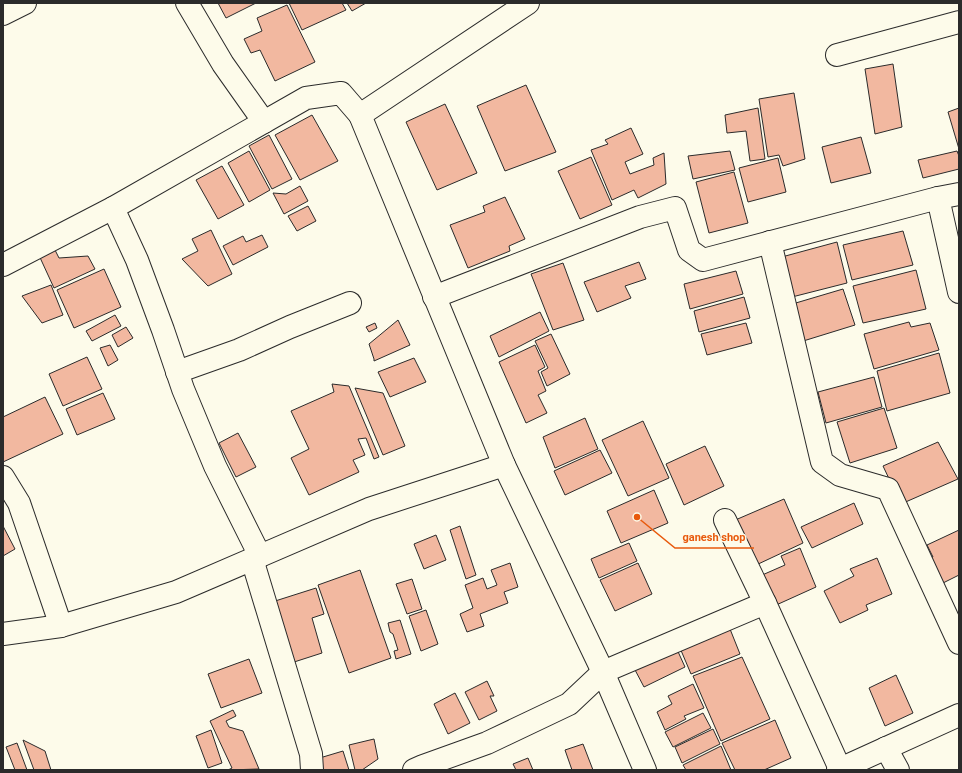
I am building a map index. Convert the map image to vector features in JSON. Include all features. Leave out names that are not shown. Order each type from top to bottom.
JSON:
[{"type":"street","points":[[3,14],[26,3]]},
{"type":"street","points":[[187,3],[224,64],[264,122]]},
{"type":"street","points":[[360,115],[528,3]]},
{"type":"street","points":[[837,55],[959,22]]},
{"type":"street","points":[[3,265],[114,208],[306,98],[341,93],[360,115],[504,465],[603,672],[645,770]]},
{"type":"street","points":[[434,297],[640,217],[675,208],[690,250],[703,260],[938,198],[959,194]]},
{"type":"street","points":[[938,198],[959,292]]},
{"type":"street","points":[[114,208],[137,260],[183,389],[256,558],[311,754],[312,770]]},
{"type":"street","points":[[770,242],[822,462],[840,475],[888,489],[959,644]]},
{"type":"street","points":[[177,372],[240,350],[290,327],[350,303]]},
{"type":"street","points":[[3,634],[61,626],[176,592],[369,509],[504,465]]},
{"type":"street","points":[[3,477],[19,503],[61,626]]},
{"type":"street","points":[[726,520],[765,603],[839,770],[959,715]]},
{"type":"street","points":[[414,770],[487,743],[569,704],[603,672],[765,603]]},
{"type":"street","points":[[886,748],[898,770]]},
{"type":"building","points":[[218,3],[256,3],[226,18]]},
{"type":"building","points":[[289,3],[342,3],[346,10],[302,30]]},
{"type":"building","points":[[347,3],[366,3],[352,11]]},
{"type":"building","points":[[287,5],[315,62],[275,81],[260,50],[251,53],[244,39],[262,31],[257,18]]},
{"type":"building","points":[[893,64],[902,127],[875,134],[865,69]]},
{"type":"building","points":[[526,85],[556,152],[505,171],[477,106]]},
{"type":"building","points":[[794,93],[805,159],[783,166],[779,155],[768,157],[759,99]]},
{"type":"building","points":[[445,104],[477,173],[437,190],[406,122]]},
{"type":"building","points":[[758,108],[765,159],[750,161],[746,131],[727,133],[725,115]]},
{"type":"building","points":[[959,108],[959,149],[948,112]]},
{"type":"building","points":[[312,115],[338,161],[300,180],[275,135]]},
{"type":"building","points":[[631,128],[643,154],[625,162],[630,174],[654,165],[653,158],[664,153],[666,184],[638,198],[634,190],[612,200],[591,150],[608,144],[605,140]]},
{"type":"building","points":[[269,135],[292,179],[272,189],[249,146]]},
{"type":"building","points":[[861,137],[871,173],[831,183],[822,147]]},
{"type":"building","points":[[249,151],[270,190],[249,202],[228,163]]},
{"type":"building","points":[[730,151],[735,170],[693,179],[688,156]]},
{"type":"building","points":[[957,151],[959,156],[959,169],[923,178],[918,160]]},
{"type":"building","points":[[591,157],[612,205],[580,219],[558,171]]},
{"type":"building","points":[[778,158],[786,192],[748,202],[739,168]]},
{"type":"building","points":[[222,166],[244,205],[218,219],[196,180]]},
{"type":"building","points":[[734,172],[748,223],[709,233],[696,182]]},
{"type":"building","points":[[300,186],[308,201],[284,214],[273,193],[286,194]]},
{"type":"building","points":[[505,197],[525,239],[509,246],[510,251],[468,268],[450,225],[485,212],[483,206]]},
{"type":"building","points":[[308,206],[316,221],[297,231],[288,216]]},
{"type":"building","points":[[211,230],[232,274],[208,286],[182,259],[198,251],[192,239]]},
{"type":"building","points":[[903,231],[913,265],[852,280],[843,245]]},
{"type":"building","points":[[262,235],[268,247],[233,265],[223,246],[243,236],[246,242]]},
{"type":"building","points":[[837,242],[847,283],[788,298],[778,258]]},
{"type":"building","points":[[52,244],[59,258],[88,256],[95,269],[54,288],[37,251]]},
{"type":"building","points":[[639,262],[646,279],[625,286],[631,298],[597,312],[584,282]]},
{"type":"building","points":[[563,263],[584,320],[553,330],[531,274]]},
{"type":"building","points":[[104,269],[121,307],[74,328],[57,290]]},
{"type":"building","points":[[916,270],[926,309],[863,323],[853,286]]},
{"type":"building","points":[[736,271],[743,294],[690,309],[684,284]]},
{"type":"building","points":[[51,285],[63,315],[42,323],[22,296]]},
{"type":"building","points":[[843,289],[855,325],[800,342],[789,305]]},
{"type":"building","points":[[744,297],[750,318],[699,332],[694,311]]},
{"type":"building","points":[[540,312],[549,331],[499,357],[490,336]]},
{"type":"building","points":[[115,315],[121,326],[92,341],[86,331]]},
{"type":"building","points":[[398,320],[410,345],[374,361],[369,344]]},
{"type":"building","points":[[909,322],[911,327],[930,323],[939,350],[874,369],[864,334]]},
{"type":"building","points":[[375,323],[377,328],[369,332],[366,327]]},
{"type":"building","points":[[746,323],[752,343],[707,355],[701,334]]},
{"type":"building","points":[[126,327],[133,338],[118,347],[112,335]]},
{"type":"building","points":[[551,334],[570,374],[547,386],[541,372],[548,368],[535,341]]},
{"type":"building","points":[[110,345],[118,360],[108,366],[100,348]]},
{"type":"building","points":[[535,345],[545,367],[538,371],[546,391],[538,395],[547,413],[526,423],[499,362]]},
{"type":"building","points":[[939,353],[950,393],[887,411],[877,371]]},
{"type":"building","points":[[87,357],[102,389],[63,406],[49,374]]},
{"type":"building","points":[[414,358],[426,382],[390,397],[378,372]]},
{"type":"building","points":[[874,377],[882,407],[826,423],[818,392]]},
{"type":"building","points":[[332,384],[349,386],[379,457],[374,459],[366,438],[358,439],[365,455],[353,460],[359,472],[309,495],[291,458],[309,449],[291,411],[334,392]]},
{"type":"building","points":[[355,388],[383,393],[405,446],[383,455]]},
{"type":"building","points":[[103,393],[115,419],[77,435],[66,409]]},
{"type":"building","points":[[45,397],[63,434],[3,462],[3,417]]},
{"type":"building","points":[[884,408],[897,448],[850,463],[837,422]]},
{"type":"building","points":[[585,418],[598,449],[555,468],[543,437]]},
{"type":"building","points":[[643,421],[669,478],[628,496],[602,440]]},
{"type":"building","points":[[238,433],[256,467],[236,477],[219,443]]},
{"type":"building","points":[[938,442],[958,479],[901,504],[883,466]]},
{"type":"building","points":[[705,446],[724,486],[684,505],[666,464]]},
{"type":"building","points":[[600,450],[612,473],[565,495],[554,471]]},
{"type":"building","points":[[654,490],[668,523],[621,543],[607,511]]},
{"type":"building","points":[[784,499],[803,543],[754,566],[733,521]]},
{"type":"building","points":[[854,503],[863,524],[812,548],[801,527]]},
{"type":"building","points":[[3,526],[15,549],[3,556]]},
{"type":"building","points":[[460,526],[476,575],[466,579],[450,530]]},
{"type":"building","points":[[959,530],[959,575],[939,585],[926,559],[933,557],[927,545]]},
{"type":"building","points":[[436,535],[446,560],[424,569],[414,544]]},
{"type":"building","points":[[629,543],[637,561],[599,578],[591,559]]},
{"type":"building","points":[[800,548],[816,587],[774,606],[760,576],[785,565],[781,556]]},
{"type":"building","points":[[877,558],[892,594],[866,605],[868,610],[840,623],[824,591],[854,576],[850,569]]},
{"type":"building","points":[[510,563],[518,587],[504,592],[508,603],[480,614],[484,626],[467,632],[460,614],[473,608],[465,585],[483,578],[487,589],[497,585],[491,570]]},
{"type":"building","points":[[638,563],[652,594],[615,611],[600,580]]},
{"type":"building","points":[[360,570],[391,658],[349,673],[318,585]]},
{"type":"building","points":[[412,579],[422,609],[407,614],[396,584]]},
{"type":"building","points":[[316,588],[324,614],[312,618],[322,653],[291,663],[272,602]]},
{"type":"building","points":[[426,610],[438,644],[421,651],[409,616]]},
{"type":"building","points":[[400,620],[411,654],[396,659],[394,651],[398,650],[393,634],[390,632],[388,623]]},
{"type":"building","points":[[730,629],[740,654],[691,674],[680,648]]},
{"type":"building","points":[[675,645],[685,667],[644,687],[634,668]]},
{"type":"building","points":[[742,657],[770,719],[721,741],[693,676]]},
{"type":"building","points":[[249,659],[262,693],[221,708],[208,674]]},
{"type":"building","points":[[896,675],[913,713],[885,726],[869,688]]},
{"type":"building","points":[[487,681],[494,696],[490,696],[497,711],[479,720],[465,692]]},
{"type":"building","points":[[693,684],[704,708],[684,716],[686,719],[665,730],[657,712],[672,704],[668,696]]},
{"type":"building","points":[[455,693],[470,723],[448,734],[434,704]]},
{"type":"building","points":[[233,710],[236,716],[226,721],[229,727],[243,731],[259,769],[228,770],[232,768],[210,721]]},
{"type":"building","points":[[703,713],[711,728],[673,747],[665,732]]},
{"type":"building","points":[[775,720],[791,758],[764,770],[735,770],[722,743]]},
{"type":"building","points":[[713,729],[720,744],[682,763],[675,747]]},
{"type":"building","points":[[211,730],[222,763],[208,768],[196,736]]},
{"type":"building","points":[[374,739],[378,759],[362,770],[355,770],[349,745]]},
{"type":"building","points":[[23,740],[45,751],[51,770],[34,770]]},
{"type":"building","points":[[17,743],[27,770],[15,770],[6,747]]},
{"type":"building","points":[[583,744],[593,770],[572,770],[565,750]]},
{"type":"building","points":[[721,746],[731,770],[686,770],[683,765]]},
{"type":"building","points":[[343,751],[349,770],[316,770],[313,760]]},
{"type":"building","points":[[528,758],[533,770],[516,770],[513,764]]},
{"type":"place","name":"ganesh shop","points":[[637,517]]}]
